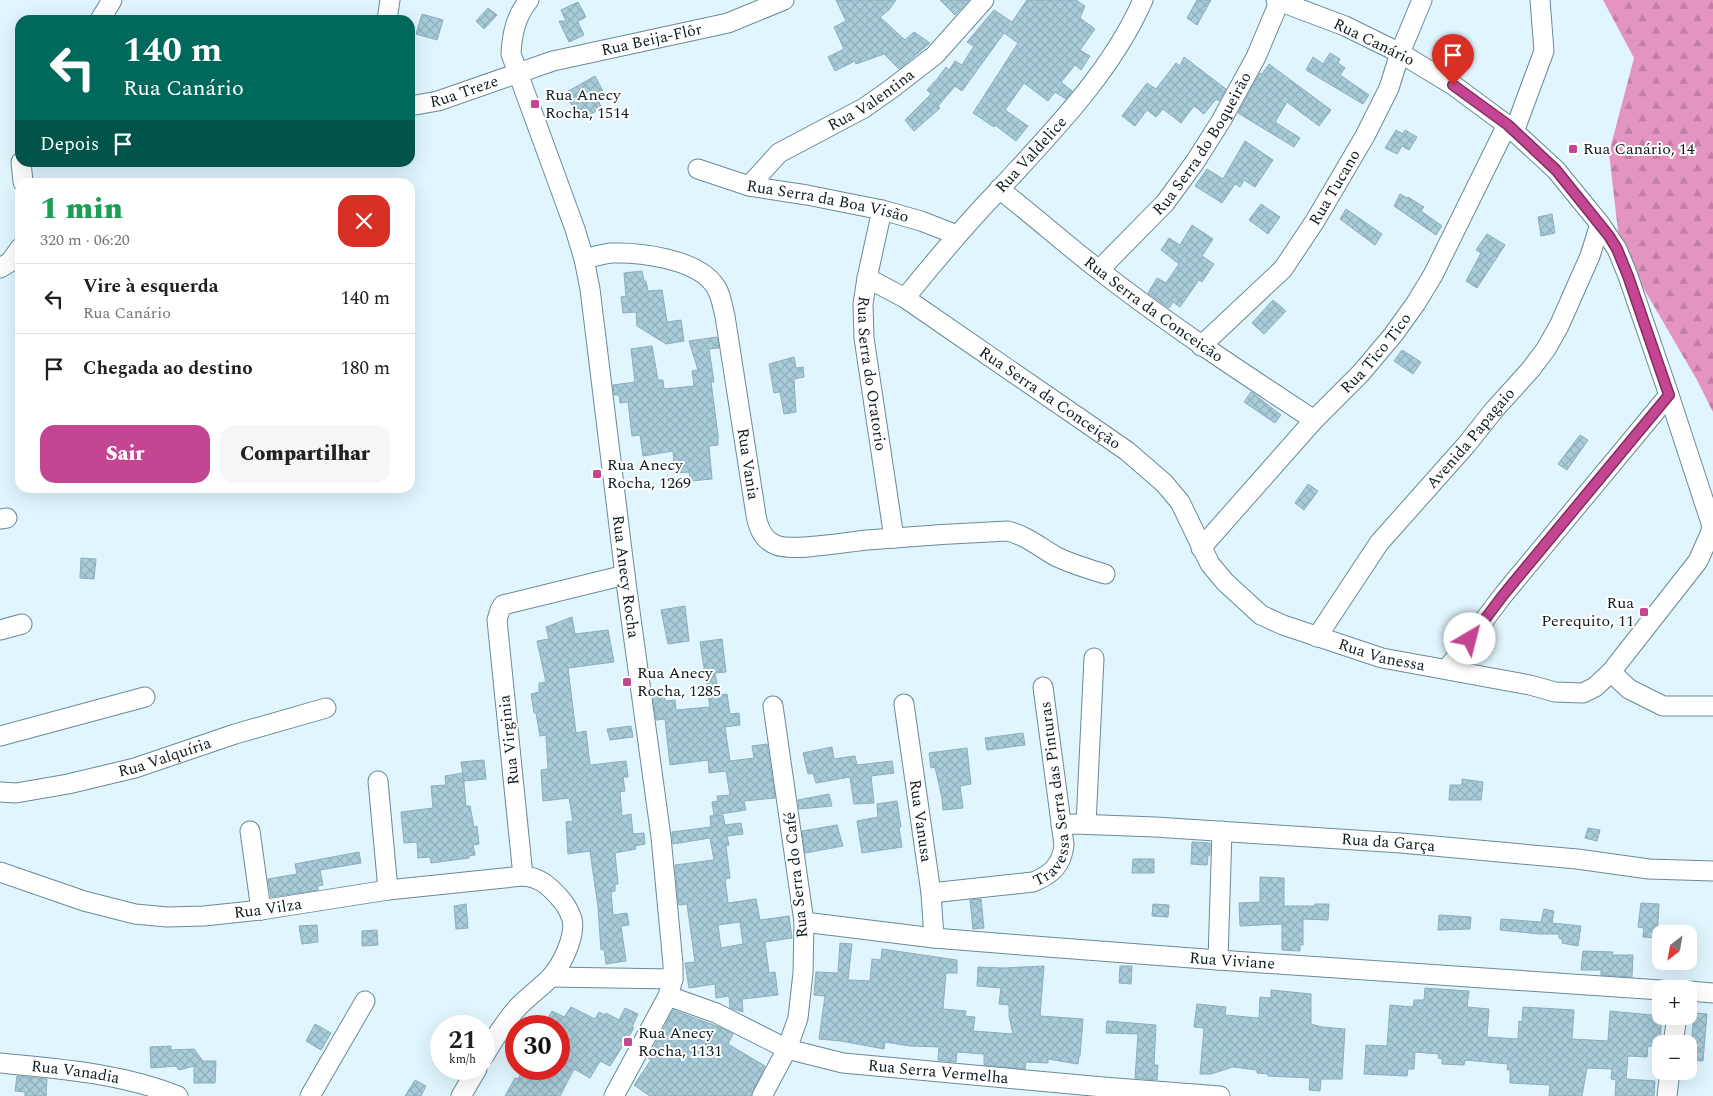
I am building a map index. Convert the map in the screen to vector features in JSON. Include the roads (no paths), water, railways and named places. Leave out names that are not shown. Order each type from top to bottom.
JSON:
[{"type":"street","points":[[103,15],[112,0]]},
{"type":"street","points":[[387,15],[390,0]]},
{"type":"street","name":"Rua Anecy Rocha","points":[[529,0],[518,17],[512,34],[510,54],[575,229],[590,289],[625,575],[660,837],[673,964],[671,987]]},
{"type":"street","name":"Rua Beija-Flôr","points":[[517,74],[561,59],[728,24],[784,0]]},
{"type":"street","name":"Rua Valentina","points":[[749,186],[779,153],[864,108],[891,90],[935,54],[984,0]]},
{"type":"street","name":"Rua Valdelice","points":[[906,298],[957,235],[1073,106],[1107,63],[1136,17],[1143,0]]},
{"type":"street","name":"Rua Canário","points":[[1278,0],[1344,26],[1400,53],[1453,85],[1511,129],[1556,170],[1600,224],[1617,249],[1669,395],[1712,526]]},
{"type":"street","name":"Rua Serra do Boqueirão","points":[[1099,270],[1165,203],[1195,162],[1222,121],[1256,57],[1278,0]]},
{"type":"street","name":"Rua Tucano","points":[[1201,346],[1283,269],[1315,221],[1365,136],[1389,88],[1400,53],[1422,0]]},
{"type":"street","name":"Rua Tico Tico","points":[[1201,548],[1314,420],[1361,373],[1416,303],[1433,275],[1511,129],[1544,52],[1540,0]]},
{"type":"street","name":"Rua Treze","points":[[415,105],[438,101],[517,74]]},
{"type":"street","name":"Rua Serra da Boa Visão","points":[[698,169],[749,186],[882,210],[921,221],[957,235]]},
{"type":"street","name":"Rua Serra da Conceicão","points":[[999,189],[1099,270],[1201,346],[1314,420]]},
{"type":"street","name":"Rua Serra do Oratorio","points":[[882,210],[863,304],[864,338],[894,538]]},
{"type":"street","name":"Avenida Papagaio","points":[[1317,637],[1379,543],[1467,444],[1494,410],[1531,369],[1546,348],[1559,326],[1590,256],[1600,224]]},
{"type":"street","name":"Rua Vania","points":[[584,259],[610,253],[648,255],[691,267],[704,274],[713,283],[720,294],[725,316],[756,515],[761,531],[767,540],[777,546],[811,546],[917,536],[1008,531],[1020,534],[1055,556],[1105,574]]},
{"type":"street","points":[[0,268],[10,262],[15,255]]},
{"type":"street","name":"Rua Serra da Conceição","points":[[867,278],[906,298],[1127,450],[1164,483],[1180,502],[1201,548]]},
{"type":"street","points":[[1447,669],[1504,594],[1669,395]]},
{"type":"street","points":[[1712,526],[1698,561],[1612,672],[1629,689],[1663,706],[1713,706]]},
{"type":"street","name":"Rua Vanessa","points":[[1201,548],[1210,564],[1225,582],[1261,615],[1283,625],[1382,658],[1530,685],[1555,692],[1583,693],[1595,688],[1612,672]]},
{"type":"street","name":"Rua Virginia","points":[[532,878],[497,620],[500,610],[503,605],[625,575]]},
{"type":"street","points":[[0,630],[22,624]]},
{"type":"street","points":[[1086,824],[1094,658]]},
{"type":"street","name":"Travessa Serra das Pinturas","points":[[931,894],[1033,882],[1045,878],[1059,862],[1063,854],[1064,845],[1043,686]]},
{"type":"street","points":[[0,736],[145,698]]},
{"type":"street","name":"Rua Vanusa","points":[[904,704],[931,894],[934,938]]},
{"type":"street","name":"Rua Serra do Café","points":[[762,1096],[788,1049],[798,1018],[803,973],[804,922],[773,706]]},
{"type":"street","name":"Rua Valquíria","points":[[0,792],[16,793],[68,784],[135,768],[234,734],[326,708]]},
{"type":"street","points":[[378,782],[388,890]]},
{"type":"street","name":"Rua da Garça","points":[[1061,825],[1086,824],[1222,831],[1401,843],[1577,859],[1649,869],[1713,871]]},
{"type":"street","points":[[250,831],[261,910]]},
{"type":"street","points":[[1218,960],[1222,831]]},
{"type":"street","name":"Rua Vilza","points":[[0,872],[84,901],[135,914],[167,917],[204,916],[261,910],[388,890],[532,878]]},
{"type":"street","points":[[495,1039],[518,1007],[551,977],[560,965],[572,933],[572,920],[567,907],[560,898],[532,878]]},
{"type":"street","name":"Rua Viviane","points":[[804,922],[934,938],[1218,960],[1652,989]]},
{"type":"street","name":"Rua Serra Vermelha","points":[[551,977],[671,987],[716,1013],[788,1049],[843,1063],[1220,1096]]},
{"type":"street","points":[[614,1096],[671,987]]},
{"type":"street","points":[[1697,992],[1713,993]]},
{"type":"street","points":[[310,1096],[365,1001]]},
{"type":"street","name":"Rua Vanadia","points":[[0,1063],[93,1072],[153,1086],[178,1096]]},
{"type":"street","points":[[461,1096],[470,1080]]},
{"type":"street","points":[[1667,1096],[1669,1080]]},
{"type":"place","name":"Rua Anecy Rocha, 1514","points":[[535,104]]},
{"type":"place","name":"Rua Canário, 14","points":[[1573,149]]},
{"type":"place","name":"Rua Anecy Rocha, 1269","points":[[597,474]]},
{"type":"place","name":"Rua Perequito, 11","points":[[1644,612]]},
{"type":"place","name":"Rua Anecy Rocha, 1285","points":[[627,682]]},
{"type":"place","name":"Rua Anecy Rocha, 1131","points":[[628,1042]]}]
